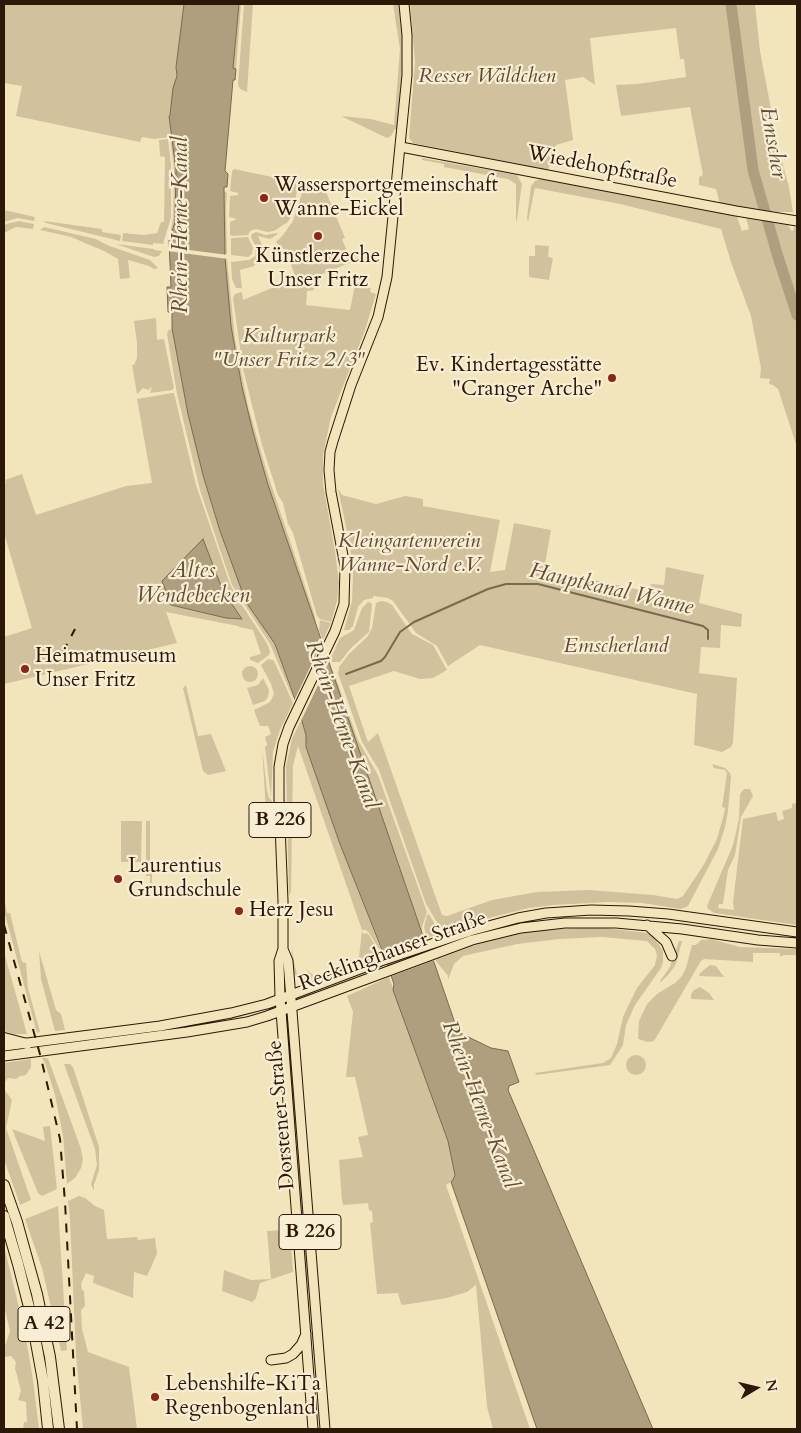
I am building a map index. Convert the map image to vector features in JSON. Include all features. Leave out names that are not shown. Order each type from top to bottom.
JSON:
[{"type":"highway","points":[[4,1038],[27,1044]]},
{"type":"highway","name":"A 42","points":[[4,1185],[12,1208],[9,1221],[31,1315],[43,1381],[48,1429]]},
{"type":"highway","name":"A 42","points":[[9,1221],[37,1294],[46,1334],[59,1429]]},
{"type":"main road","name":"Dorstener Straße","points":[[314,1429],[280,998],[279,961],[283,949],[279,766],[283,744],[342,614],[346,579],[344,555],[330,481],[330,452],[346,400],[383,300],[390,258],[408,61],[404,4]]},
{"type":"main road","name":"Wiedehopfstraße","points":[[401,147],[797,221]]},
{"type":"main road","name":"Recklinghauser Straße","points":[[4,1046],[196,1021],[245,1010],[430,944],[518,918],[584,911],[629,911],[668,914],[797,932]]},
{"type":"main road","name":"Recklinghauser Straße","points":[[4,1056],[208,1029],[247,1022],[496,933],[543,925],[586,922],[647,925],[797,943]]},
{"type":"main road","points":[[647,925],[666,942],[672,956]]},
{"type":"main road","name":"Dorstener Straße","points":[[283,949],[288,961],[325,1429]]},
{"type":"main road","points":[[271,1360],[286,1358],[292,1354],[301,1345],[306,1334]]},
{"type":"green space","points":[[4,4],[184,4],[176,67],[177,76],[169,118],[176,170],[175,222],[169,241],[173,218],[174,170],[170,137],[154,139],[142,137],[140,142],[16,116],[22,86],[4,83]]},
{"type":"green space","points":[[239,4],[241,4],[236,69],[233,69]]},
{"type":"green space","points":[[244,4],[253,4],[247,92],[240,89],[238,85]]},
{"type":"green space","points":[[393,4],[400,4],[403,29],[403,58],[397,129],[387,138],[341,116],[371,119],[394,125],[400,49]]},
{"type":"green space","name":"Resser Wäldchen","points":[[410,4],[755,4],[760,51],[793,212],[777,212],[720,204],[716,189],[699,185],[699,177],[703,175],[690,107],[621,116],[616,85],[686,77],[684,59],[680,59],[676,28],[590,38],[595,85],[583,77],[565,80],[573,140],[556,145],[548,170],[413,143],[409,138],[415,62]]},
{"type":"green space","points":[[168,139],[171,164],[171,217],[163,244],[153,243],[153,245],[122,241],[123,233],[144,235],[157,233],[161,222],[164,222],[165,157],[160,156],[159,140]]},
{"type":"green space","points":[[422,158],[517,175],[522,184],[517,220],[516,184],[508,179],[444,167],[444,164],[422,160]]},
{"type":"green space","points":[[234,169],[296,182],[298,186],[293,212],[288,222],[274,231],[267,232],[256,229],[250,231],[248,235],[230,235],[230,222],[237,219],[229,217],[230,196],[238,195],[238,193],[230,191],[232,171]]},
{"type":"green space","points":[[541,179],[731,215],[737,217],[742,231],[749,229],[746,218],[788,225],[793,231],[794,227],[797,228],[797,459],[796,444],[778,389],[769,384],[770,379],[760,378],[761,368],[751,316],[721,229],[620,204],[535,188],[528,222],[531,186],[535,181]]},
{"type":"green space","name":"Kulturpark \"Unser Fritz 2/3\"","points":[[306,184],[324,187],[345,238],[342,239],[350,259],[361,256],[362,258],[312,278],[315,285],[314,290],[307,291],[306,305],[350,310],[355,285],[371,288],[370,292],[376,294],[365,330],[331,417],[323,455],[323,484],[339,583],[337,601],[331,622],[320,619],[317,616],[293,533],[288,524],[283,503],[278,495],[262,445],[243,369],[233,298],[235,294],[242,292],[243,300],[296,278],[285,249],[276,242],[293,221]]},
{"type":"green space","points":[[224,191],[227,193],[227,254],[225,254]]},
{"type":"green space","points":[[4,210],[35,217],[34,221],[17,218],[4,222]]},
{"type":"green space","points":[[19,221],[34,224],[33,229],[16,227],[4,233],[4,226],[6,224]]},
{"type":"green space","points":[[44,221],[102,229],[102,232],[121,235],[120,241],[46,223]]},
{"type":"green space","points":[[44,227],[96,239],[107,245],[150,260],[158,268],[154,269],[128,260],[130,278],[120,279],[118,259],[71,237],[40,230]]},
{"type":"green space","points":[[256,232],[266,235],[278,234],[270,239],[258,236],[263,247],[261,258],[254,266],[240,270],[242,288],[236,288],[232,279],[231,262],[249,260],[255,256],[256,247],[251,237]]},
{"type":"green space","points":[[248,237],[253,248],[252,254],[248,257],[231,255],[231,238]]},
{"type":"green space","points":[[116,244],[162,251],[159,256],[154,257]]},
{"type":"green space","points":[[535,245],[549,246],[548,257],[553,258],[549,280],[529,277],[529,256],[535,256]]},
{"type":"green space","points":[[225,258],[227,259],[235,339],[248,406],[266,469],[317,627],[268,485],[247,410],[231,326]]},
{"type":"green space","points":[[156,318],[157,340],[164,339],[174,388],[172,390],[150,393],[152,387],[148,390],[143,388],[137,394],[132,365],[134,365],[137,358],[134,321]]},
{"type":"green space","points":[[172,328],[188,414],[203,475],[220,531],[246,602],[275,644],[294,701],[270,644],[232,585],[200,490],[177,394],[167,334]]},
{"type":"green space","points":[[174,393],[196,485],[230,584],[268,645],[269,655],[258,663],[250,660],[250,657],[261,654],[253,630],[166,612],[177,643],[4,684],[4,637],[32,628],[4,533],[5,480],[22,474],[36,515],[126,486],[152,483],[137,399]],"holes":[[[208,552],[223,591],[241,619],[226,618],[171,605]]]},
{"type":"green space","points":[[338,489],[342,495],[376,504],[405,496],[423,499],[423,506],[500,520],[490,572],[505,570],[514,523],[551,530],[544,569],[649,592],[651,584],[664,585],[666,567],[704,575],[699,603],[742,614],[741,627],[721,625],[720,648],[701,647],[699,673],[737,678],[733,743],[731,747],[722,752],[694,745],[697,694],[480,645],[448,666],[437,646],[416,633],[393,601],[388,598],[373,596],[373,598],[364,600],[358,607],[353,626],[349,630],[344,630],[352,601],[353,574],[350,546]]},
{"type":"green space","points":[[381,601],[392,605],[412,634],[433,645],[447,670],[433,678],[420,679],[394,671],[349,686],[368,742],[378,733],[442,915],[447,916],[492,900],[537,892],[589,890],[653,895],[677,899],[683,896],[703,866],[717,839],[724,814],[725,808],[722,807],[727,773],[725,770],[714,768],[712,764],[725,768],[730,773],[728,811],[718,849],[688,906],[681,909],[642,903],[608,902],[553,905],[529,908],[443,932],[426,904],[379,770],[362,742],[338,673],[339,667],[348,655],[368,636],[372,628],[376,603]]},
{"type":"green space","points":[[368,602],[372,605],[369,632],[351,648],[340,662],[333,662],[330,660],[340,638],[354,630],[362,608]]},
{"type":"green space","points":[[320,620],[331,623],[323,640],[319,630]]},
{"type":"green space","points":[[268,659],[273,660],[275,663],[293,703],[280,730],[273,752],[271,798],[265,737],[271,734],[268,726],[260,726],[254,710],[270,702],[274,694],[261,665]]},
{"type":"green space","points":[[328,662],[335,676],[358,740],[378,775],[427,912],[422,933]]},
{"type":"green space","points":[[247,666],[253,666],[258,671],[256,680],[247,682],[242,677],[242,671]]},
{"type":"green space","points":[[263,678],[269,690],[268,697],[265,701],[253,705],[247,688],[258,685]]},
{"type":"green space","points":[[186,685],[198,736],[211,734],[226,771],[208,775],[203,771],[183,688]]},
{"type":"green space","points":[[301,720],[306,735],[306,747],[340,844],[381,950],[369,933],[366,930],[362,930],[298,746],[293,766],[291,891],[289,896],[286,766],[292,739]]},
{"type":"green space","points":[[262,747],[267,790],[272,801],[272,816],[267,816],[266,811]]},
{"type":"green space","points":[[744,789],[750,789],[753,796],[741,817],[735,855],[728,870],[723,904],[719,904],[718,908],[734,910],[733,902],[743,819],[776,812],[778,821],[784,819],[782,811],[792,808],[792,804],[797,803],[797,925],[714,913],[708,909],[707,906],[733,845],[739,819],[740,794]]},
{"type":"green space","points":[[121,821],[142,821],[141,862],[121,862]]},
{"type":"green space","points":[[146,821],[150,821],[150,869],[152,869],[152,883],[150,883],[150,876],[146,876]]},
{"type":"green space","points":[[4,897],[7,913],[10,913],[22,962],[26,963],[28,988],[40,1032],[37,1033],[4,911]]},
{"type":"green space","points":[[429,914],[440,933],[427,938],[424,927],[427,915]]},
{"type":"green space","points":[[589,927],[647,933],[653,936],[663,951],[661,968],[635,1005],[626,1025],[623,1045],[610,1065],[536,1075],[535,1073],[603,1063],[611,1058],[628,1006],[637,988],[655,965],[657,955],[655,949],[647,941],[602,937],[559,939],[517,944],[463,956],[454,964],[448,980],[448,976],[435,960],[481,943],[517,934]]},
{"type":"green space","points":[[362,930],[363,934],[367,933],[369,935],[380,954],[325,975],[324,971],[359,957]]},
{"type":"green space","points":[[711,939],[740,947],[797,949],[797,955],[780,956],[780,953],[753,953],[753,962],[704,959],[701,961],[654,1041],[648,1042],[638,1039],[639,1021],[647,1004],[657,994],[675,983],[682,976],[692,945],[696,945],[701,940]]},
{"type":"green space","points":[[679,941],[682,941],[676,964],[661,982],[670,967]]},
{"type":"green space","points":[[292,944],[297,974],[302,978],[307,978],[310,976],[306,969],[316,978],[305,982],[300,981],[296,977],[293,972]]},
{"type":"green space","points":[[39,951],[56,1010],[61,1014],[65,1030],[55,1031],[41,979]]},
{"type":"green space","points":[[4,952],[27,1034],[14,1034],[4,1031]]},
{"type":"green space","points":[[710,965],[716,966],[724,977],[699,976]]},
{"type":"green space","points":[[389,977],[448,1141],[455,1175],[453,1181],[446,1185],[530,1429],[493,1429],[487,1407],[476,1285],[467,1292],[447,1298],[403,1305],[398,1293],[377,1294],[370,1223],[373,1222],[372,1211],[369,1210],[368,1203],[343,1205],[339,1160],[363,1157],[358,1137],[368,1135],[355,1077],[346,1077],[353,1012],[347,996]]},
{"type":"green space","points":[[700,987],[709,993],[714,1000],[691,999],[691,994],[694,990]]},
{"type":"green space","points":[[265,1007],[265,1009],[240,1017],[164,1032],[164,1029]]},
{"type":"green space","points":[[284,1022],[286,1022],[290,1071],[295,1098],[316,1357],[314,1357],[309,1293],[305,1269],[295,1154],[298,1148],[296,1129],[293,1122]]},
{"type":"green space","points":[[632,1055],[640,1055],[646,1061],[646,1069],[640,1075],[632,1075],[626,1069],[626,1061]]},
{"type":"green space","points":[[42,1058],[47,1058],[49,1061],[81,1149],[83,1160],[81,1168],[75,1178],[67,1184],[63,1136],[55,1095]]},
{"type":"green space","points":[[31,1059],[31,1067],[26,1075],[16,1079],[8,1078],[4,1083],[4,1063]]},
{"type":"green space","points":[[64,1064],[70,1064],[73,1067],[99,1147],[99,1170],[94,1191],[91,1184],[97,1165],[95,1149]]},
{"type":"green space","points":[[4,1089],[12,1100],[6,1128],[31,1200],[20,1205],[4,1159]]},
{"type":"green space","points":[[50,1126],[57,1189],[42,1196],[38,1193],[12,1129],[45,1141],[43,1127]]},
{"type":"green space","points":[[79,1196],[104,1210],[107,1239],[137,1237],[138,1240],[155,1238],[157,1254],[147,1276],[134,1272],[133,1298],[93,1283],[94,1276],[86,1273],[81,1284],[84,1291],[85,1306],[81,1310],[82,1329],[88,1352],[129,1367],[137,1429],[83,1429],[76,1355],[68,1201]]},
{"type":"green space","points":[[58,1206],[67,1350],[61,1351],[42,1268],[25,1219]]},
{"type":"green space","points":[[290,1230],[293,1272],[260,1283],[256,1298],[252,1302],[222,1291],[224,1270],[251,1280],[271,1279],[267,1231]]},
{"type":"green space","points":[[4,1246],[25,1332],[39,1429],[23,1429],[24,1422],[27,1422],[26,1402],[18,1400],[21,1391],[15,1368],[16,1362],[11,1356],[4,1357],[4,1349],[10,1331],[4,1306]]},
{"type":"water","name":"Rhein-Herne-Kanal","points":[[184,4],[239,4],[233,68],[236,69],[235,80],[233,80],[225,171],[228,174],[227,187],[224,187],[225,258],[231,326],[242,387],[268,485],[422,933],[458,1032],[491,1048],[508,1051],[519,1082],[509,1086],[508,1090],[653,1429],[537,1429],[451,1182],[455,1175],[448,1141],[393,990],[394,984],[382,950],[340,844],[306,747],[306,735],[299,711],[275,644],[246,602],[220,531],[203,475],[188,414],[172,328],[172,312],[168,312],[167,287],[171,287],[169,241],[175,222],[176,170],[169,116],[173,88],[177,76],[176,67]]},
{"type":"water","name":"Altes Wendebecken","points":[[203,539],[223,591],[242,619],[226,618],[171,605],[162,581]]},
{"type":"pier","points":[[166,247],[228,255],[228,259],[167,251]]},
{"type":"pier","points":[[323,640],[330,660],[300,723],[293,703]]},
{"type":"pier","points":[[427,938],[435,960],[389,977],[385,967],[404,959],[385,965],[381,954]]},
{"type":"waterway","name":"Emscher","points":[[731,4],[753,170],[797,315]]},
{"type":"waterway","name":"Hauptkanal Wanne","points":[[346,674],[381,661],[400,632],[414,622],[488,589],[506,584],[538,584],[703,626],[708,630],[708,639]]},
{"type":"railway","points":[[63,652],[75,629]]},
{"type":"railway","points":[[51,661],[62,663]]},
{"type":"railway","points":[[4,925],[41,1058],[60,1139],[77,1429]]},
{"type":"place","name":"Wassersportgemeinschaft Wanne-Eickel","points":[[264,198]]},
{"type":"place","name":"Künstlerzeche Unser Fritz","points":[[318,236]]},
{"type":"place","name":"Ev. Kindertagesstätte \"Cranger Arche\"","points":[[612,378]]},
{"type":"place","name":"Heimatmuseum Unser Fritz","points":[[25,669]]},
{"type":"place","name":"Laurentius Grundschule","points":[[118,879]]},
{"type":"place","name":"Herz Jesu","points":[[239,911]]},
{"type":"place","name":"Lebenshilfe-KiTa Regenbogenland","points":[[155,1397]]},
{"type":"park label","name":"Kleingartenverein Wanne-Nord e.V.","points":[[409,554]]},
{"type":"park label","name":"Emscherland","points":[[616,647]]}]
